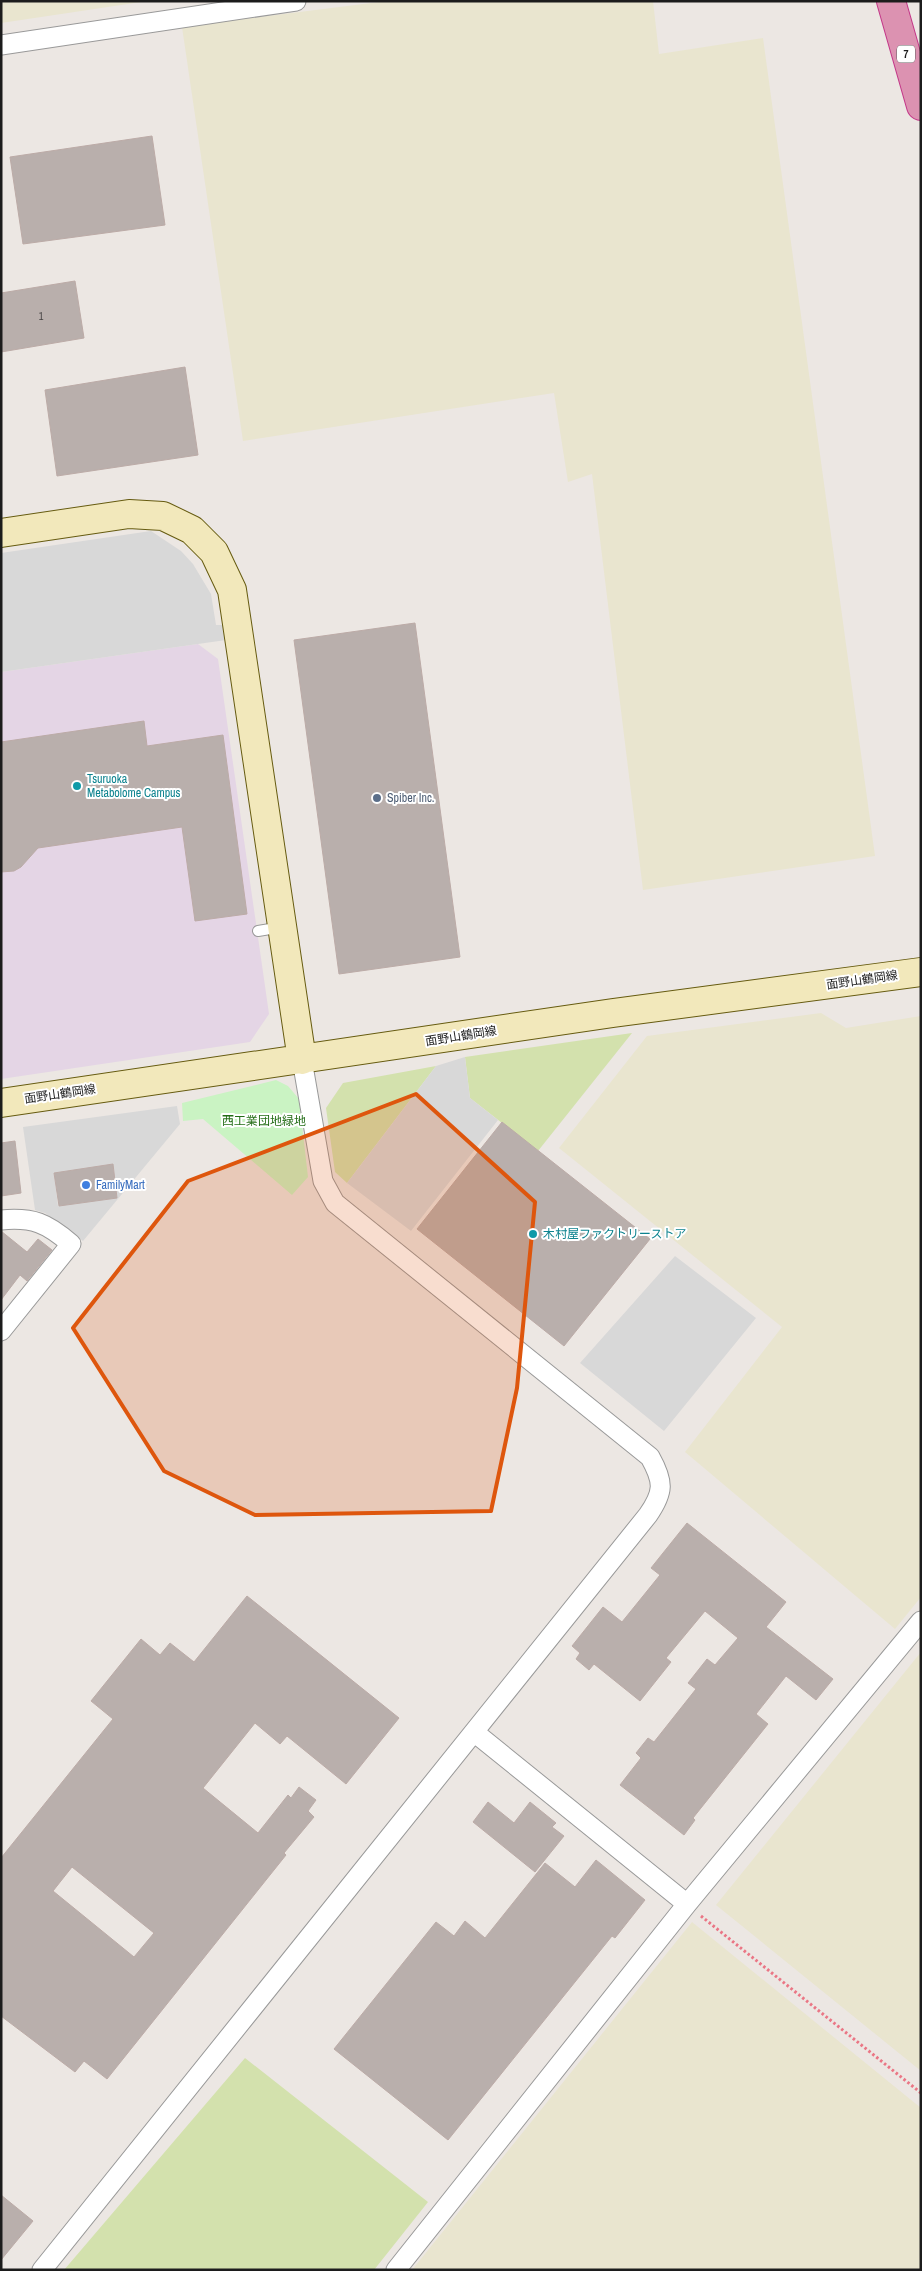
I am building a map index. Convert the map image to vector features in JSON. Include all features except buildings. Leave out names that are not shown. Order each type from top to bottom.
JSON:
[{"type":"highway","name":"7","points":[[890,1],[921,106]]},
{"type":"main road","points":[[1,533],[129,514],[163,516],[192,530],[214,552],[232,590],[270,929],[302,1060]]},
{"type":"main road","name":"面野山鶴岡線","points":[[1,1103],[613,1013],[921,972]]},
{"type":"street","points":[[1,45],[296,1]]},
{"type":"street","points":[[42,2270],[648,1515],[661,1490],[659,1475],[650,1457],[335,1202],[323,1181],[302,1060]]},
{"type":"street","points":[[1,1220],[19,1219],[39,1222],[56,1231],[71,1244],[1,1331]]},
{"type":"street","points":[[396,2270],[687,1904],[921,1621]]},
{"type":"street","points":[[474,1732],[687,1904]]},
{"type":"path","points":[[687,1904],[921,2093]]},
{"type":"highlighted area","points":[[416,1094],[535,1202],[517,1388],[491,1511],[255,1515],[164,1471],[73,1328],[188,1181]]},
{"type":"shaded area","points":[[1,1],[148,1],[1,23]]},
{"type":"shaded area","points":[[387,1],[653,1],[659,54],[763,38],[875,856],[643,890],[592,474],[568,482],[554,393],[243,441],[182,27]]},
{"type":"shaded area","points":[[151,531],[181,551],[193,564],[211,594],[216,625],[224,625],[226,640],[1,672],[1,553]]},
{"type":"shaded area","points":[[198,644],[218,659],[269,1014],[250,1042],[1,1079],[1,672]]},
{"type":"shaded area","points":[[821,1013],[846,1028],[921,1016],[921,1597],[895,1629],[685,1452],[782,1327],[559,1148],[647,1036]]},
{"type":"shaded area","points":[[465,1057],[470,1098],[498,1120],[411,1231],[347,1183],[436,1066]]},
{"type":"shaded area","points":[[177,1106],[180,1124],[83,1241],[45,1213],[35,1210],[23,1127]],"holes":[[[113,1165],[117,1198],[58,1206],[54,1173]]]},
{"type":"shaded area","points":[[675,1256],[756,1318],[664,1431],[580,1363]]},
{"type":"shaded area","points":[[921,1652],[921,2071],[716,1905]]},
{"type":"shaded area","points":[[692,1922],[921,2108],[921,2270],[412,2270]]},
{"type":"green space","points":[[632,1033],[538,1151],[470,1098],[465,1057]]},
{"type":"green space","points":[[436,1066],[347,1183],[335,1172],[326,1108],[343,1083]]},
{"type":"green space","name":"西工業団地緑地","points":[[276,1080],[288,1086],[299,1099],[308,1177],[292,1195],[203,1119],[183,1121],[182,1103]]},
{"type":"green space","points":[[245,2058],[428,2202],[374,2270],[64,2270]]},
{"type":"place","name":"Tsuruoka Metabolome Campus","points":[[77,786]]},
{"type":"place","name":"Spiber Inc.","points":[[377,798]]},
{"type":"place","name":"FamilyMart","points":[[86,1185]]},
{"type":"place","name":"木村屋ファクトリーストア","points":[[533,1234]]}]
